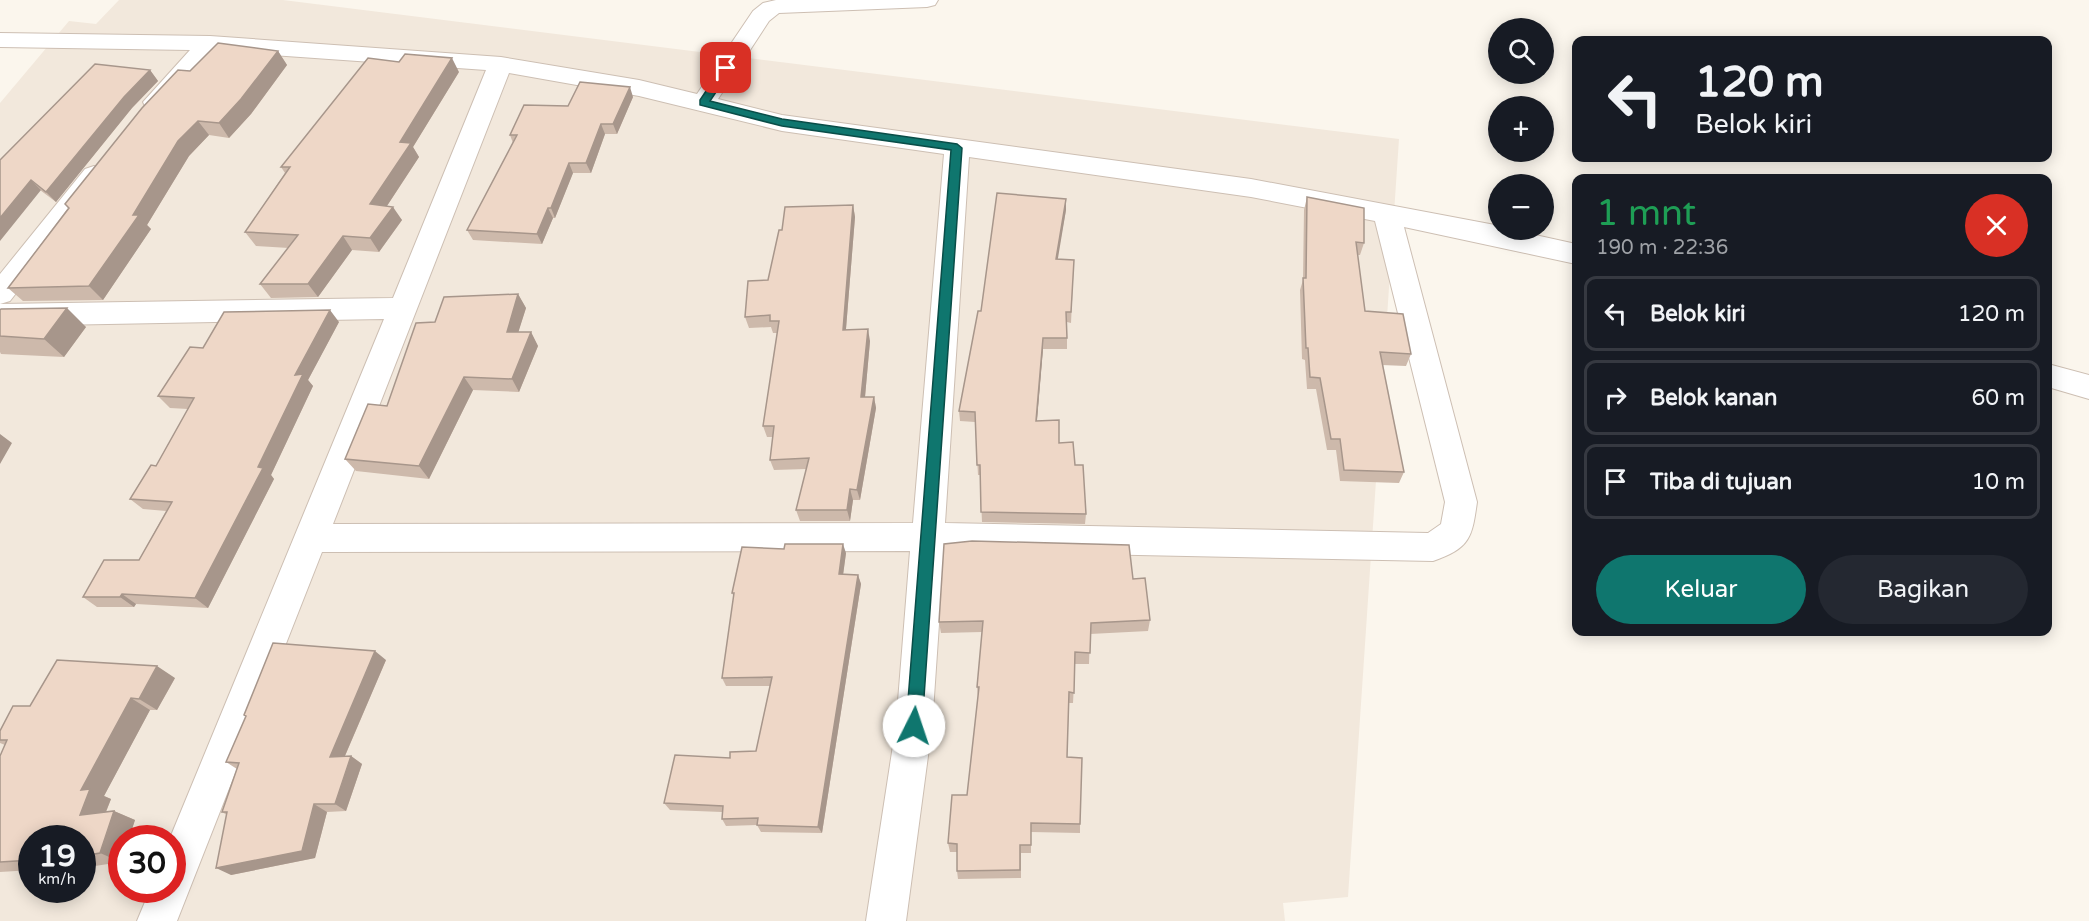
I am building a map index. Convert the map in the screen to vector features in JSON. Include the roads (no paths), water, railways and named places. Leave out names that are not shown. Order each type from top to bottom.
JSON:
[{"type":"street","points":[[704,102],[761,16],[771,9],[783,5],[927,0]]},
{"type":"street","points":[[0,40],[210,43],[501,64],[572,75],[704,102],[782,123],[1251,188],[1495,235],[1572,253]]},
{"type":"street","points":[[136,123],[210,43]]},
{"type":"street","points":[[186,848],[501,64]]},
{"type":"street","points":[[886,921],[914,726],[957,148]]},
{"type":"street","points":[[0,294],[110,156]]},
{"type":"street","points":[[311,538],[928,537],[1433,547],[1456,532],[1461,502],[1387,214]]},
{"type":"street","points":[[0,315],[402,308]]},
{"type":"street","points":[[2052,377],[2089,387]]},
{"type":"street","points":[[157,921],[165,903]]}]
